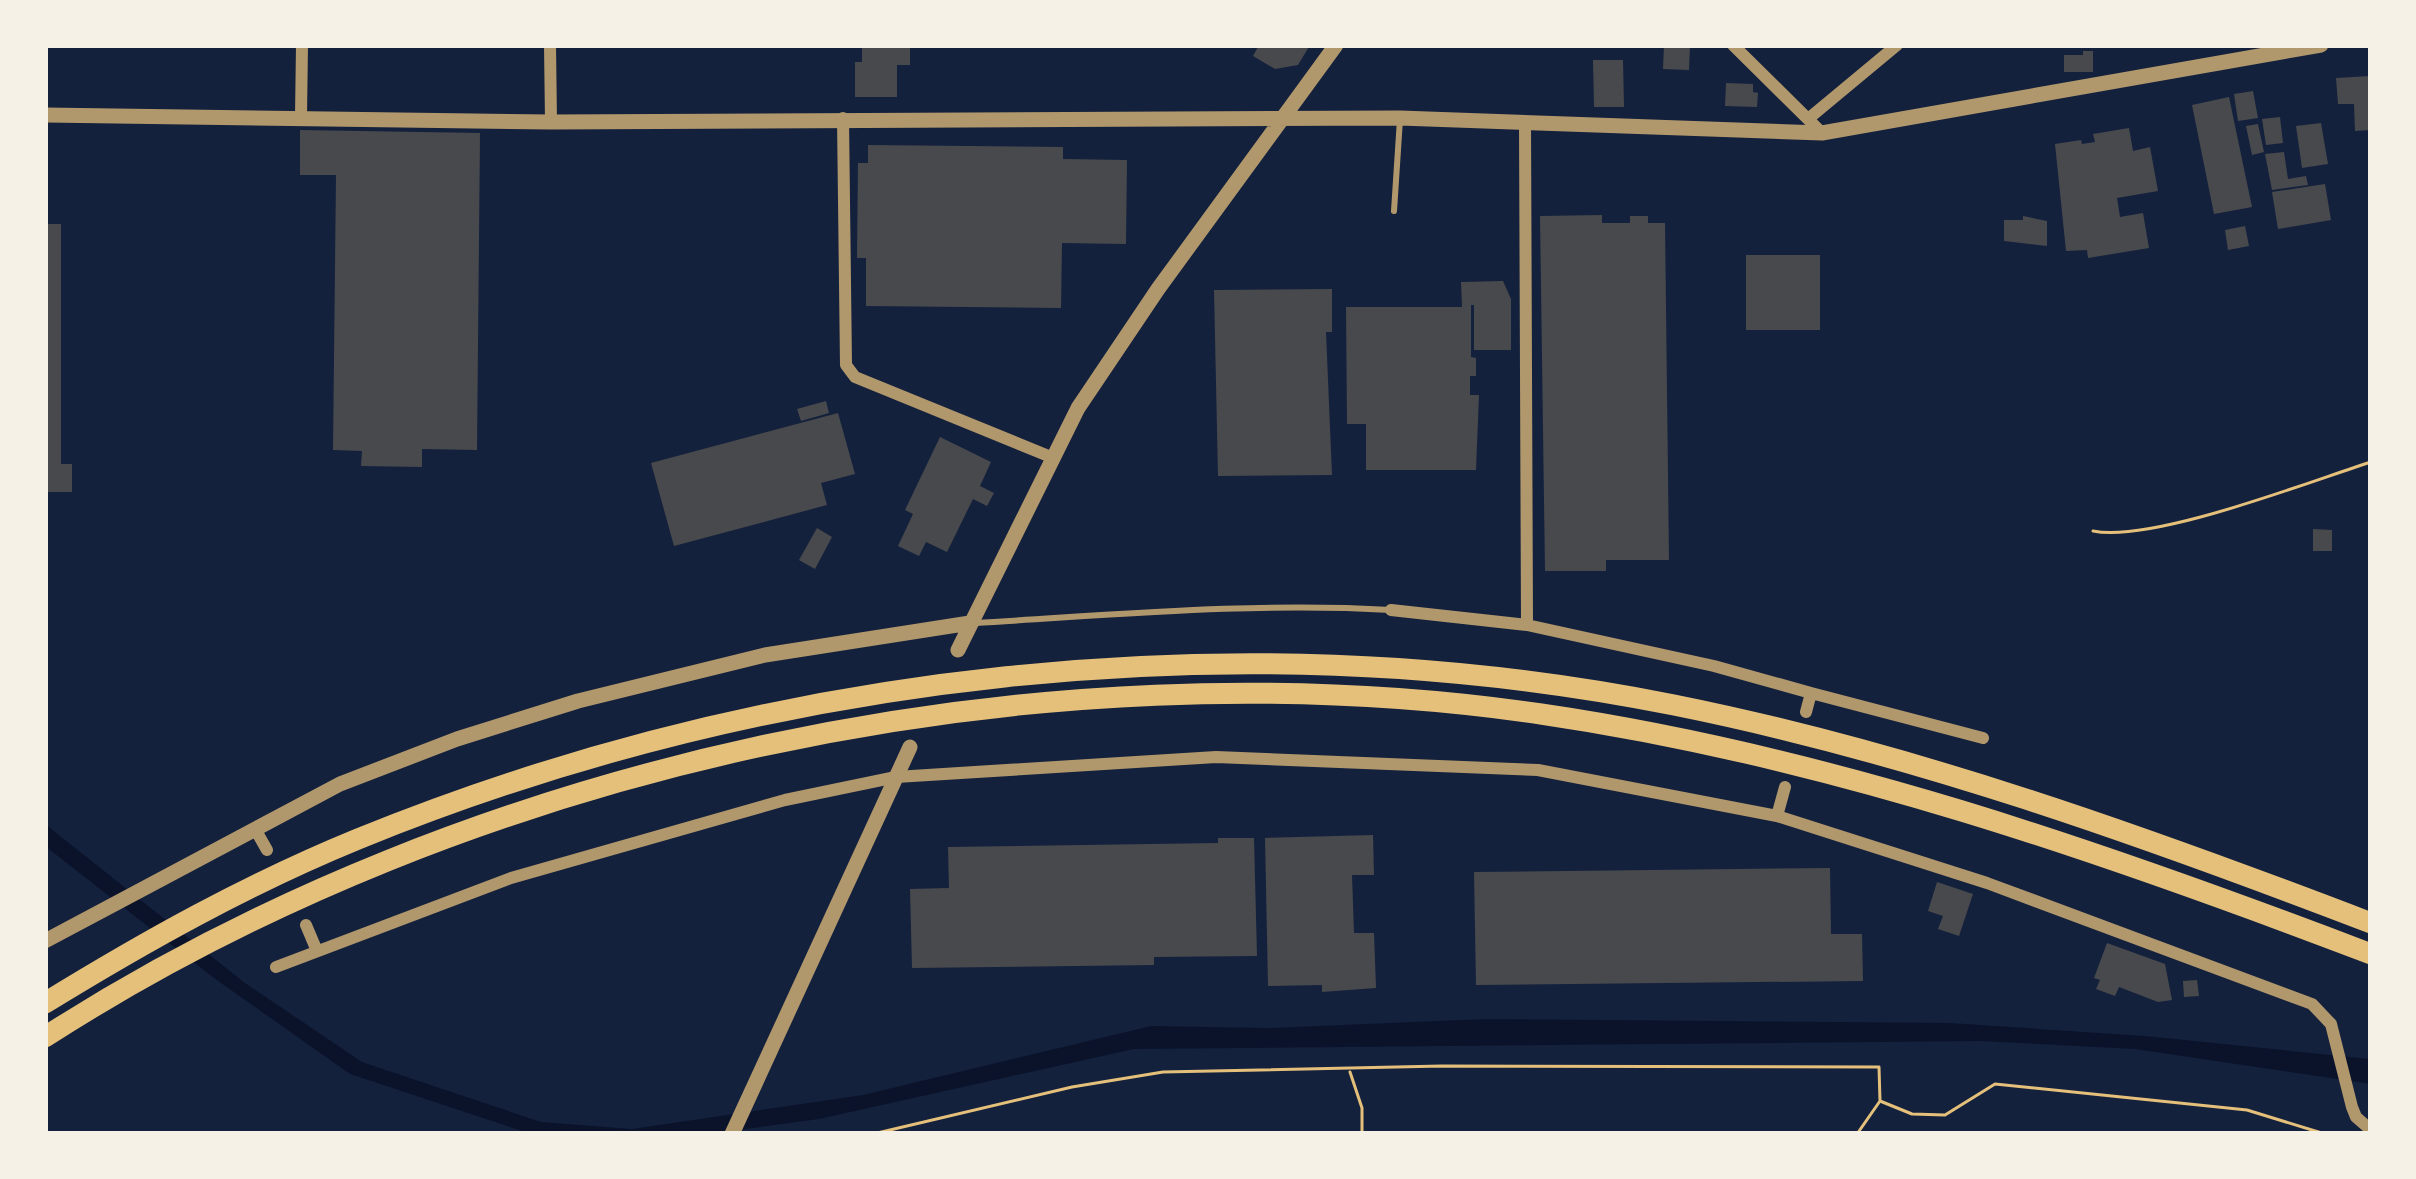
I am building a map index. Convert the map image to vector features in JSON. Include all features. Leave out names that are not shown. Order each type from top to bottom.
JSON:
[{"type":"highway","points":[[45,1003],[188,919],[361,838],[525,779],[683,734],[842,700],[981,680],[1200,665],[1409,670],[1545,684],[1692,709],[1890,758],[2031,800],[2371,923]]},
{"type":"highway","points":[[45,1037],[214,938],[375,866],[547,802],[824,733],[1091,699],[1301,696],[1408,700],[1538,713],[1770,757],[2024,829],[2371,954]]},
{"type":"street","points":[[301,116],[302,45]]},
{"type":"street","points":[[550,45],[551,122]]},
{"type":"street","points":[[958,650],[1051,458],[1133,326],[1336,45]]},
{"type":"street","points":[[1733,45],[1822,134]]},
{"type":"street","points":[[1808,119],[1897,45]]},
{"type":"street","points":[[45,115],[551,122],[1400,118],[1822,134],[2320,45]]},
{"type":"street","points":[[843,118],[846,364],[855,377],[1051,458]]},
{"type":"street","points":[[1526,122],[1527,625]]},
{"type":"street","points":[[1391,610],[1527,625],[1714,666],[1983,738]]},
{"type":"street","points":[[45,941],[359,777],[457,739],[578,701],[765,655],[970,623]]},
{"type":"street","points":[[1806,712],[1811,693]]},
{"type":"street","points":[[732,1134],[910,747]]},
{"type":"street","points":[[276,967],[511,878],[784,800],[896,778],[1216,757],[1538,770],[1777,816],[1987,883],[2312,1004],[2327,1016],[2352,1107],[2371,1130]]},
{"type":"street","points":[[1777,816],[1785,787]]},
{"type":"street","points":[[255,829],[267,850]]},
{"type":"street","points":[[306,925],[317,951]]},
{"type":"lane","points":[[1394,211],[1400,118]]},
{"type":"lane","points":[[970,623],[1229,606],[1300,604],[1391,610]]},
{"type":"path","points":[[2093,531],[2108,534],[2183,521],[2371,462]]},
{"type":"path","points":[[873,1134],[1072,1087],[1163,1072],[1879,1066],[1880,1101],[1857,1134]]},
{"type":"path","points":[[1349,1068],[1363,1108],[1362,1134]]},
{"type":"path","points":[[1880,1101],[1912,1114],[1946,1115],[1995,1084],[2247,1110],[2325,1134]]},
{"type":"water","points":[[45,824],[245,983],[362,1062],[541,1122],[632,1129],[863,1095],[1151,1026],[1271,1028],[1485,1019],[1950,1023],[2145,1036],[2370,1059],[2371,1084],[2135,1049],[1980,1041],[1134,1049],[819,1119],[710,1134],[531,1134],[350,1074],[214,978],[45,846]]},
{"type":"building","points":[[862,45],[910,45],[910,65],[897,65],[897,97],[855,97],[855,62],[862,62]]},
{"type":"building","points":[[1259,45],[1310,45],[1298,65],[1275,69],[1253,56]]},
{"type":"building","points":[[1664,45],[1690,45],[1689,70],[1663,69]]},
{"type":"building","points":[[2083,51],[2093,51],[2093,72],[2064,72],[2064,55],[2083,55]]},
{"type":"building","points":[[1593,60],[1623,60],[1624,107],[1594,107]]},
{"type":"building","points":[[2370,76],[2371,130],[2355,131],[2354,104],[2338,104],[2336,78]]},
{"type":"building","points":[[1726,83],[1753,84],[1757,107],[1725,106]]},
{"type":"building","points":[[2253,91],[2258,118],[2238,121],[2234,94]]},
{"type":"building","points":[[2229,97],[2252,207],[2214,214],[2192,105]]},
{"type":"building","points":[[2280,117],[2283,143],[2266,145],[2262,119]]},
{"type":"building","points":[[2321,123],[2328,164],[2302,168],[2296,126]]},
{"type":"building","points":[[2258,124],[2264,152],[2252,155],[2246,126]]},
{"type":"building","points":[[2129,128],[2133,151],[2150,147],[2158,191],[2117,198],[2120,217],[2143,213],[2149,248],[2088,258],[2087,250],[2066,251],[2055,144],[2095,142],[2093,134]]},
{"type":"building","points":[[300,130],[480,133],[477,450],[422,449],[422,467],[361,466],[362,451],[333,450],[336,175],[300,175]]},
{"type":"building","points":[[868,145],[1063,147],[1063,159],[1127,160],[1126,244],[1062,243],[1061,308],[866,306],[866,258],[857,258],[858,163],[868,163]]},
{"type":"building","points":[[2284,152],[2288,179],[2306,176],[2308,185],[2272,190],[2265,154]]},
{"type":"building","points":[[2325,184],[2331,220],[2278,229],[2272,192]]},
{"type":"building","points":[[1602,215],[1602,223],[1630,223],[1630,216],[1648,216],[1648,223],[1665,223],[1669,560],[1606,560],[1606,571],[1545,571],[1540,216]]},
{"type":"building","points":[[2023,216],[2047,221],[2047,246],[2004,241],[2004,220],[2023,220]]},
{"type":"building","points":[[45,224],[61,224],[61,464],[72,464],[72,492],[45,492]]},
{"type":"building","points":[[2245,226],[2249,246],[2228,250],[2225,230]]},
{"type":"building","points":[[1746,255],[1820,255],[1820,330],[1746,330]]},
{"type":"building","points":[[1503,281],[1511,299],[1511,350],[1474,350],[1471,305],[1471,357],[1476,358],[1476,376],[1470,376],[1470,395],[1479,395],[1476,470],[1366,470],[1366,424],[1347,424],[1346,307],[1462,307],[1461,282]]},
{"type":"building","points":[[1332,289],[1332,332],[1326,332],[1332,475],[1218,476],[1214,290]]},
{"type":"building","points":[[826,401],[829,413],[801,421],[797,409]]},
{"type":"building","points":[[838,413],[855,474],[821,483],[827,505],[674,546],[651,463]]},
{"type":"building","points":[[940,437],[991,462],[980,486],[994,493],[987,506],[973,499],[947,552],[926,542],[919,556],[898,546],[913,514],[905,510]]},
{"type":"building","points":[[817,528],[832,537],[815,569],[799,560]]},
{"type":"building","points":[[2313,529],[2332,530],[2332,551],[2313,551]]},
{"type":"building","points":[[1373,835],[1374,875],[1352,875],[1354,933],[1374,933],[1376,988],[1322,992],[1322,985],[1268,986],[1265,838]]},
{"type":"building","points":[[1218,838],[1254,838],[1257,956],[1154,957],[1154,965],[912,968],[910,889],[949,888],[948,847],[1218,843]]},
{"type":"building","points":[[1830,868],[1831,934],[1862,934],[1863,981],[1476,985],[1474,872]]},
{"type":"building","points":[[1937,882],[1973,894],[1959,936],[1938,929],[1943,916],[1928,911]]},
{"type":"building","points":[[2107,943],[2165,964],[2172,1000],[2158,1002],[2119,987],[2115,996],[2096,989],[2100,980],[2094,978]]},
{"type":"building","points":[[2197,980],[2199,996],[2184,997],[2183,981]]}]
